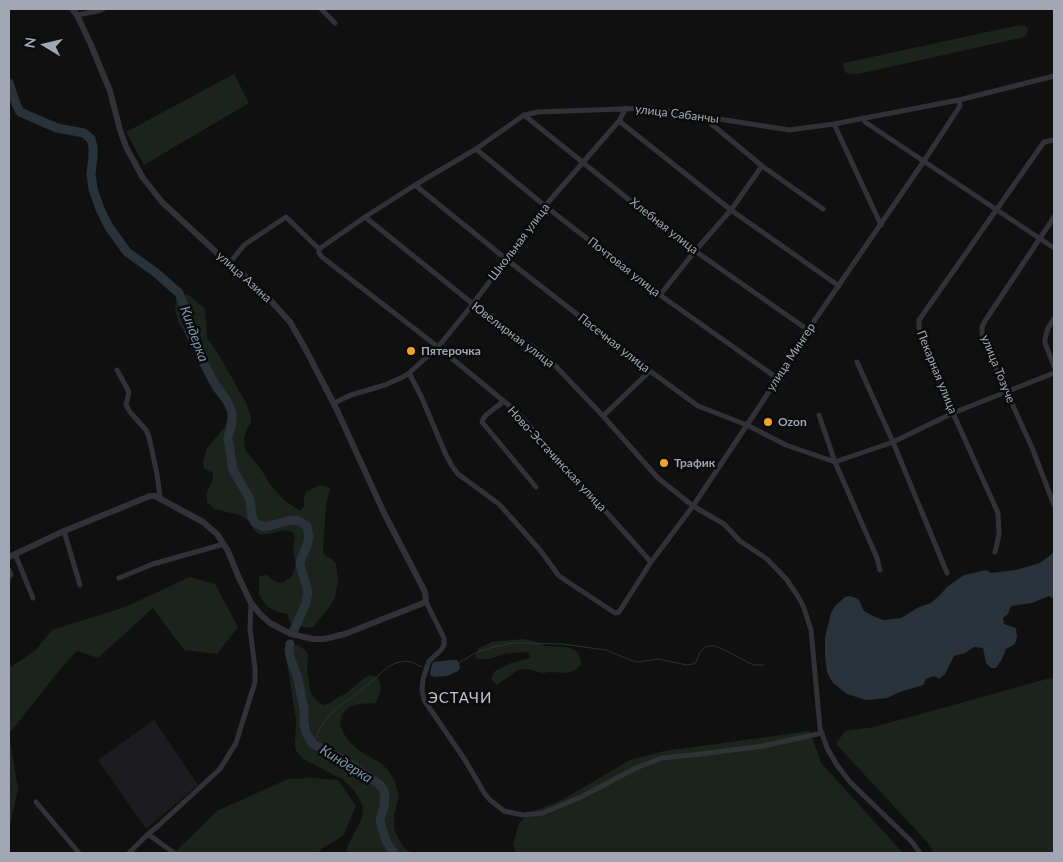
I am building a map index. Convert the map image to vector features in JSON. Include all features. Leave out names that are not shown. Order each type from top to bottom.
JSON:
[{"type":"street","name":"улица Азина","points":[[72,9],[77,15],[91,45],[110,91],[126,147],[143,178],[162,202],[229,264],[245,276],[290,322],[334,403],[384,513],[425,592],[426,602]]},
{"type":"street","points":[[77,15],[103,9]]},
{"type":"street","points":[[321,9],[335,23]]},
{"type":"street","name":"улица Сабанчы","points":[[318,249],[415,185],[476,149],[524,115],[538,112],[649,108],[789,130],[834,124],[959,100],[1054,76]]},
{"type":"street","name":"улица Мингер","points":[[409,373],[446,455],[458,474],[499,504],[540,550],[559,576],[618,613],[693,506],[808,330],[924,161],[960,106],[959,100]]},
{"type":"street","name":"Школьная улица","points":[[334,403],[351,395],[385,385],[409,373],[438,347],[473,304],[545,206],[619,121],[626,108]]},
{"type":"street","name":"Хлебная улица","points":[[524,115],[695,251],[808,330]]},
{"type":"street","points":[[702,117],[762,166],[823,209]]},
{"type":"street","points":[[863,118],[865,122],[1054,248]]},
{"type":"street","points":[[619,121],[731,210],[839,286]]},
{"type":"street","points":[[834,124],[881,225]]},
{"type":"street","name":"Пекарная улица","points":[[995,552],[999,535],[998,512],[953,413],[919,328],[919,320],[1044,142],[1054,140]]},
{"type":"street","name":"Почтовая улица","points":[[476,149],[545,206],[660,295],[777,378]]},
{"type":"street","points":[[660,295],[731,210],[762,166]]},
{"type":"street","name":"Пасечная улица","points":[[415,185],[506,259],[698,406],[747,425],[786,445],[835,462]]},
{"type":"street","points":[[229,264],[244,245],[286,217],[318,249]]},
{"type":"street","name":"Ювелирная улица","points":[[365,217],[473,304],[547,357],[658,478],[693,506],[724,524],[740,541],[767,559],[787,580],[804,608],[811,630],[820,728],[827,748],[850,782],[912,842],[920,853]]},
{"type":"street","name":"улица Тозуче","points":[[1054,217],[982,327],[983,339],[1033,450],[1054,505]]},
{"type":"street","name":"Ново-Эстачинская улица","points":[[318,249],[322,258],[438,347],[517,412],[652,562]]},
{"type":"street","points":[[1054,319],[1048,328],[1045,343],[1054,366]]},
{"type":"street","points":[[857,362],[894,442],[947,573]]},
{"type":"street","points":[[117,370],[129,392],[126,405],[146,430],[149,437],[158,474],[160,497]]},
{"type":"street","points":[[603,416],[650,371]]},
{"type":"street","points":[[835,462],[894,442],[953,413],[1054,373]]},
{"type":"street","points":[[504,401],[486,415],[482,422],[536,487]]},
{"type":"street","points":[[819,415],[835,462],[877,558],[880,570]]},
{"type":"street","points":[[33,598],[12,556],[64,531],[150,496],[155,496],[160,497],[203,522],[217,534],[224,544],[251,603],[261,615],[281,630],[313,639],[324,639],[345,634],[426,602],[444,638],[444,645],[429,661],[423,679],[422,690],[424,700],[485,794],[504,811],[523,814],[543,813],[583,796],[636,768],[662,758],[764,746],[822,733]]},
{"type":"street","points":[[64,531],[80,585]]},
{"type":"street","points":[[120,578],[153,564],[224,544]]},
{"type":"street","points":[[9,570],[11,575],[9,577]]},
{"type":"street","points":[[129,853],[220,769],[236,743],[255,682],[250,629],[251,603]]},
{"type":"street","points":[[36,802],[78,853]]},
{"type":"street","points":[[148,834],[174,853]]},
{"type":"shaded area","points":[[1015,26],[1025,26],[1028,29],[1027,34],[1024,37],[858,74],[849,74],[845,72],[843,67],[844,63]]},
{"type":"shaded area","points":[[234,74],[249,103],[144,165],[126,132]]},
{"type":"shaded area","points":[[181,293],[190,296],[205,309],[207,338],[219,355],[246,403],[251,417],[244,440],[245,450],[261,469],[269,483],[284,500],[300,511],[304,507],[306,492],[320,485],[330,488],[326,506],[323,550],[324,555],[336,564],[338,579],[335,598],[314,626],[310,628],[291,625],[287,614],[268,607],[259,595],[259,576],[267,575],[279,583],[292,576],[296,566],[293,551],[295,537],[293,532],[284,530],[269,534],[259,534],[243,516],[215,509],[207,502],[207,492],[213,478],[213,473],[204,468],[203,462],[207,448],[225,427],[229,412],[213,391],[200,357],[178,322],[175,307],[177,297]]},
{"type":"shaded area","points":[[1053,553],[1054,599],[1049,596],[1032,603],[1011,606],[1008,614],[1003,618],[1004,624],[1016,628],[1017,637],[1015,644],[1006,649],[996,668],[991,668],[986,663],[983,648],[974,647],[965,653],[954,656],[945,674],[939,679],[934,676],[926,679],[923,685],[887,698],[866,700],[847,694],[833,683],[830,678],[827,672],[825,657],[825,637],[831,613],[835,606],[845,597],[850,596],[859,600],[864,611],[875,617],[884,620],[901,618],[919,607],[931,603],[947,587],[964,575],[986,570],[991,573],[1016,570],[1040,563]]},
{"type":"shaded area","points":[[190,577],[215,584],[238,627],[217,654],[184,650],[153,608],[98,658],[77,651],[9,734],[9,668],[35,651],[52,630],[125,607]]},
{"type":"shaded area","points":[[523,639],[546,646],[567,647],[576,651],[581,659],[581,664],[575,670],[566,673],[542,673],[528,669],[518,670],[497,685],[491,678],[495,671],[511,663],[530,658],[529,653],[504,654],[489,659],[478,659],[474,657],[479,648],[492,642]]},
{"type":"shaded area","points":[[293,645],[298,645],[308,655],[307,670],[310,691],[315,699],[323,705],[346,693],[370,675],[379,679],[381,689],[376,703],[359,704],[350,707],[342,715],[340,725],[350,742],[389,771],[399,795],[394,815],[394,829],[403,847],[412,853],[346,853],[347,847],[362,818],[363,807],[353,789],[342,779],[303,759],[296,751],[296,720],[287,663],[287,656]]},
{"type":"shaded area","points":[[457,660],[459,663],[460,668],[458,671],[447,676],[434,677],[430,675],[433,662]]},
{"type":"shaded area","points":[[1054,677],[1054,853],[934,853],[928,843],[836,744],[845,731],[874,727]]},
{"type":"shaded area","points":[[154,720],[198,785],[146,829],[98,760]]},
{"type":"shaded area","points":[[810,731],[821,763],[903,853],[516,853],[513,843],[519,824],[529,813],[560,801],[630,760],[664,751]]},
{"type":"shaded area","points":[[9,734],[18,789],[9,830]]},
{"type":"shaded area","points":[[288,779],[338,780],[356,806],[343,836],[321,849],[318,853],[174,853],[217,811]]},
{"type":"waterway","name":"Киндерка","points":[[9,83],[20,112],[57,128],[84,133],[91,139],[93,147],[91,174],[93,189],[109,227],[127,252],[155,272],[179,293],[185,309],[189,330],[198,352],[232,412],[232,422],[228,438],[233,470],[250,499],[252,516],[255,523],[265,527],[297,520],[307,526],[309,537],[300,565],[308,592],[306,603],[294,630]]},
{"type":"waterway","points":[[459,663],[475,653],[493,647],[523,643],[562,644],[606,650],[638,662],[658,659],[687,665],[696,662],[703,649],[708,646],[715,646],[754,665],[764,665]]},
{"type":"waterway","name":"Киндерка","points":[[290,644],[289,651],[298,679],[304,709],[306,733],[313,744],[344,760],[379,784],[383,789],[385,795],[384,807],[380,819],[387,843],[394,853]]},
{"type":"waterway","points":[[313,744],[320,728],[333,711],[388,667],[405,661],[422,667]]},
{"type":"place","name":"Пятерочка","points":[[411,351]]},
{"type":"place","name":"Ozon","points":[[768,422]]},
{"type":"place","name":"Трафик","points":[[664,463]]},
{"type":"district","name":"ЭСТАЧИ","points":[[460,698]]}]
